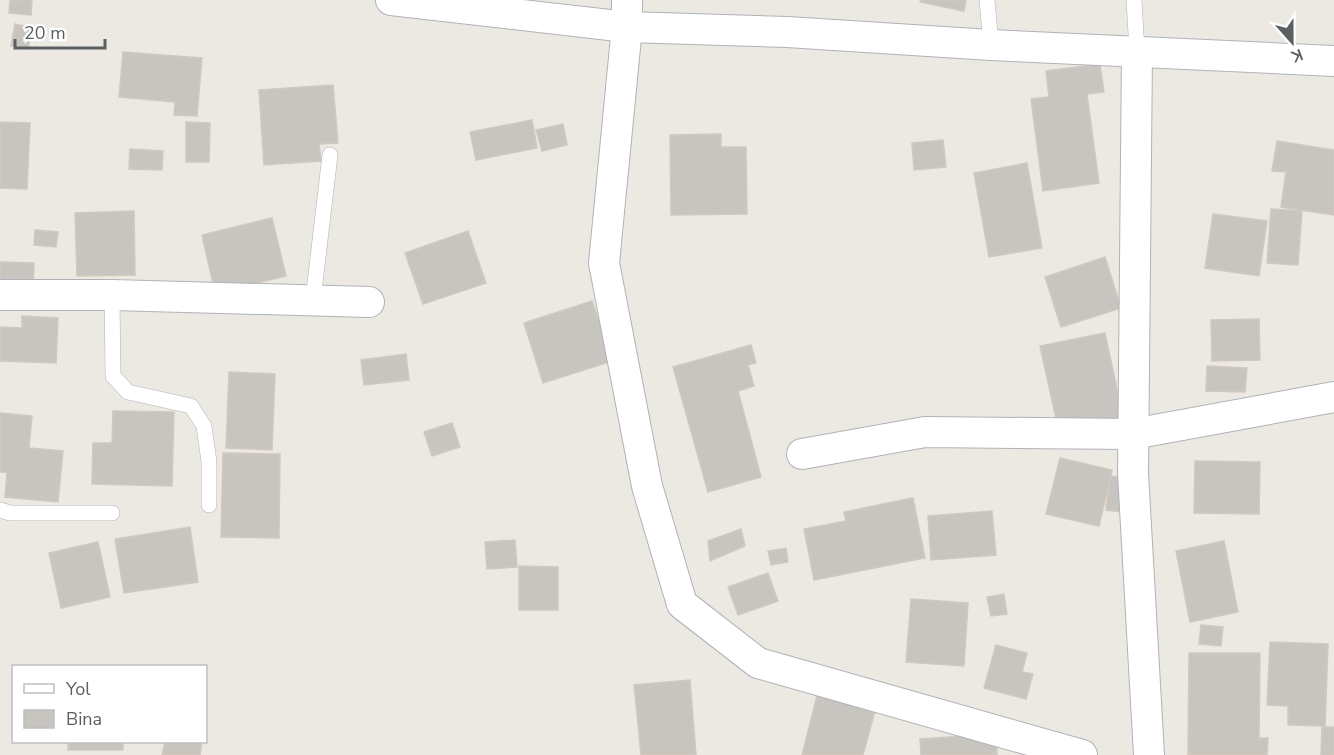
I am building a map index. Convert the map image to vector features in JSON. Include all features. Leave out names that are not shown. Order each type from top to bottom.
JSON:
[{"type":"street","points":[[391,0],[627,14],[787,33],[1334,61]]},
{"type":"street","points":[[627,14],[604,263],[647,486],[682,604],[758,663],[1082,755]]},
{"type":"street","points":[[1137,51],[1133,434],[1149,755]]},
{"type":"street","points":[[0,295],[112,295],[369,302]]},
{"type":"street","points":[[802,454],[925,432],[1133,434],[1334,397]]},
{"type":"lane","points":[[987,0],[991,45]]},
{"type":"lane","points":[[1134,0],[1137,51]]},
{"type":"lane","points":[[313,300],[330,155]]},
{"type":"lane","points":[[112,295],[113,376],[128,392],[191,406],[204,426],[209,462],[209,505]]},
{"type":"lane","points":[[0,510],[10,513],[112,513]]},
{"type":"building","points":[[10,0],[32,0],[31,15],[9,13]]},
{"type":"building","points":[[921,0],[966,0],[964,11],[920,2]]},
{"type":"building","points":[[15,24],[32,28],[28,49],[11,46]]},
{"type":"building","points":[[123,52],[202,58],[197,116],[174,115],[175,102],[119,97]]},
{"type":"building","points":[[1100,64],[1104,92],[1087,94],[1099,183],[1043,191],[1031,99],[1049,97],[1046,71]]},
{"type":"building","points":[[333,85],[338,143],[319,144],[321,161],[264,165],[259,90]]},
{"type":"building","points":[[532,120],[537,148],[476,160],[470,132]]},
{"type":"building","points":[[0,122],[30,123],[27,189],[0,188]]},
{"type":"building","points":[[186,122],[210,123],[209,162],[186,162]]},
{"type":"building","points":[[563,124],[567,145],[542,151],[536,130]]},
{"type":"building","points":[[721,134],[721,147],[746,147],[747,214],[671,215],[670,135]]},
{"type":"building","points":[[943,140],[946,167],[914,170],[912,143]]},
{"type":"building","points":[[1277,141],[1334,150],[1334,215],[1281,207],[1286,172],[1272,171]]},
{"type":"building","points":[[130,149],[163,151],[162,170],[129,169]]},
{"type":"building","points":[[1027,163],[1042,248],[989,257],[974,173]]},
{"type":"building","points":[[1271,209],[1302,211],[1298,265],[1267,263]]},
{"type":"building","points":[[134,211],[135,275],[77,276],[75,213]]},
{"type":"building","points":[[1213,214],[1267,221],[1259,276],[1205,268]]},
{"type":"building","points":[[272,218],[286,276],[215,293],[202,235]]},
{"type":"building","points":[[35,230],[58,232],[56,247],[34,245]]},
{"type":"building","points":[[468,231],[486,283],[423,304],[405,253]]},
{"type":"building","points":[[1105,257],[1121,308],[1061,327],[1045,277]]},
{"type":"building","points":[[0,262],[34,263],[33,291],[0,289]]},
{"type":"building","points":[[592,301],[612,361],[543,383],[524,323]]},
{"type":"building","points":[[22,316],[58,318],[56,363],[0,361],[0,327],[22,328]]},
{"type":"building","points":[[1259,319],[1260,360],[1212,361],[1211,320]]},
{"type":"building","points":[[1105,333],[1123,418],[1059,432],[1040,346]]},
{"type":"building","points":[[751,345],[756,363],[748,365],[754,386],[738,391],[761,477],[708,492],[673,367]]},
{"type":"building","points":[[406,354],[409,380],[364,385],[361,360]]},
{"type":"building","points":[[1207,366],[1247,368],[1245,392],[1206,391]]},
{"type":"building","points":[[229,372],[275,374],[272,450],[226,448]]},
{"type":"building","points":[[113,411],[174,412],[172,486],[92,484],[93,443],[112,443]]},
{"type":"building","points":[[0,413],[32,416],[29,448],[63,451],[58,502],[5,497],[7,472],[0,472]]},
{"type":"building","points":[[452,423],[460,447],[432,456],[424,432]]},
{"type":"building","points":[[223,453],[280,454],[279,538],[221,537]]},
{"type":"building","points":[[1060,458],[1112,470],[1099,526],[1046,514]]},
{"type":"building","points":[[1195,461],[1260,462],[1259,514],[1194,513]]},
{"type":"building","points":[[1110,476],[1134,479],[1131,513],[1106,510]]},
{"type":"building","points":[[913,498],[925,558],[814,580],[804,529],[846,521],[844,512]]},
{"type":"building","points":[[992,511],[996,555],[931,560],[928,516]]},
{"type":"building","points":[[190,527],[198,582],[124,593],[115,539]]},
{"type":"building","points":[[741,529],[745,546],[710,561],[708,541]]},
{"type":"building","points":[[515,540],[517,567],[487,569],[485,542]]},
{"type":"building","points":[[1224,541],[1238,612],[1190,622],[1176,551]]},
{"type":"building","points":[[98,542],[110,597],[61,608],[49,553]]},
{"type":"building","points":[[786,548],[788,562],[771,565],[768,551]]},
{"type":"building","points":[[519,566],[558,567],[558,610],[519,610]]},
{"type":"building","points":[[768,573],[778,601],[738,615],[728,587]]},
{"type":"building","points":[[1004,594],[1007,614],[991,616],[987,597]]},
{"type":"building","points":[[911,599],[968,603],[964,666],[906,662]]},
{"type":"building","points":[[1201,625],[1223,627],[1221,646],[1199,644]]},
{"type":"building","points":[[1270,642],[1328,644],[1325,726],[1288,725],[1288,706],[1267,705]]},
{"type":"building","points":[[996,645],[1027,653],[1022,672],[1033,674],[1026,699],[984,688]]},
{"type":"building","points":[[1189,653],[1260,653],[1259,738],[1268,738],[1267,755],[1188,755]]},
{"type":"building","points":[[690,680],[696,755],[641,755],[634,685]]},
{"type":"building","points":[[818,692],[876,707],[863,755],[802,755]]},
{"type":"building","points":[[1322,727],[1334,727],[1334,755],[1321,755]]},
{"type":"building","points":[[996,734],[997,755],[921,755],[920,739]]},
{"type":"building","points":[[68,743],[123,743],[123,750],[68,750]]},
{"type":"building","points":[[165,743],[202,743],[200,755],[162,755]]}]
